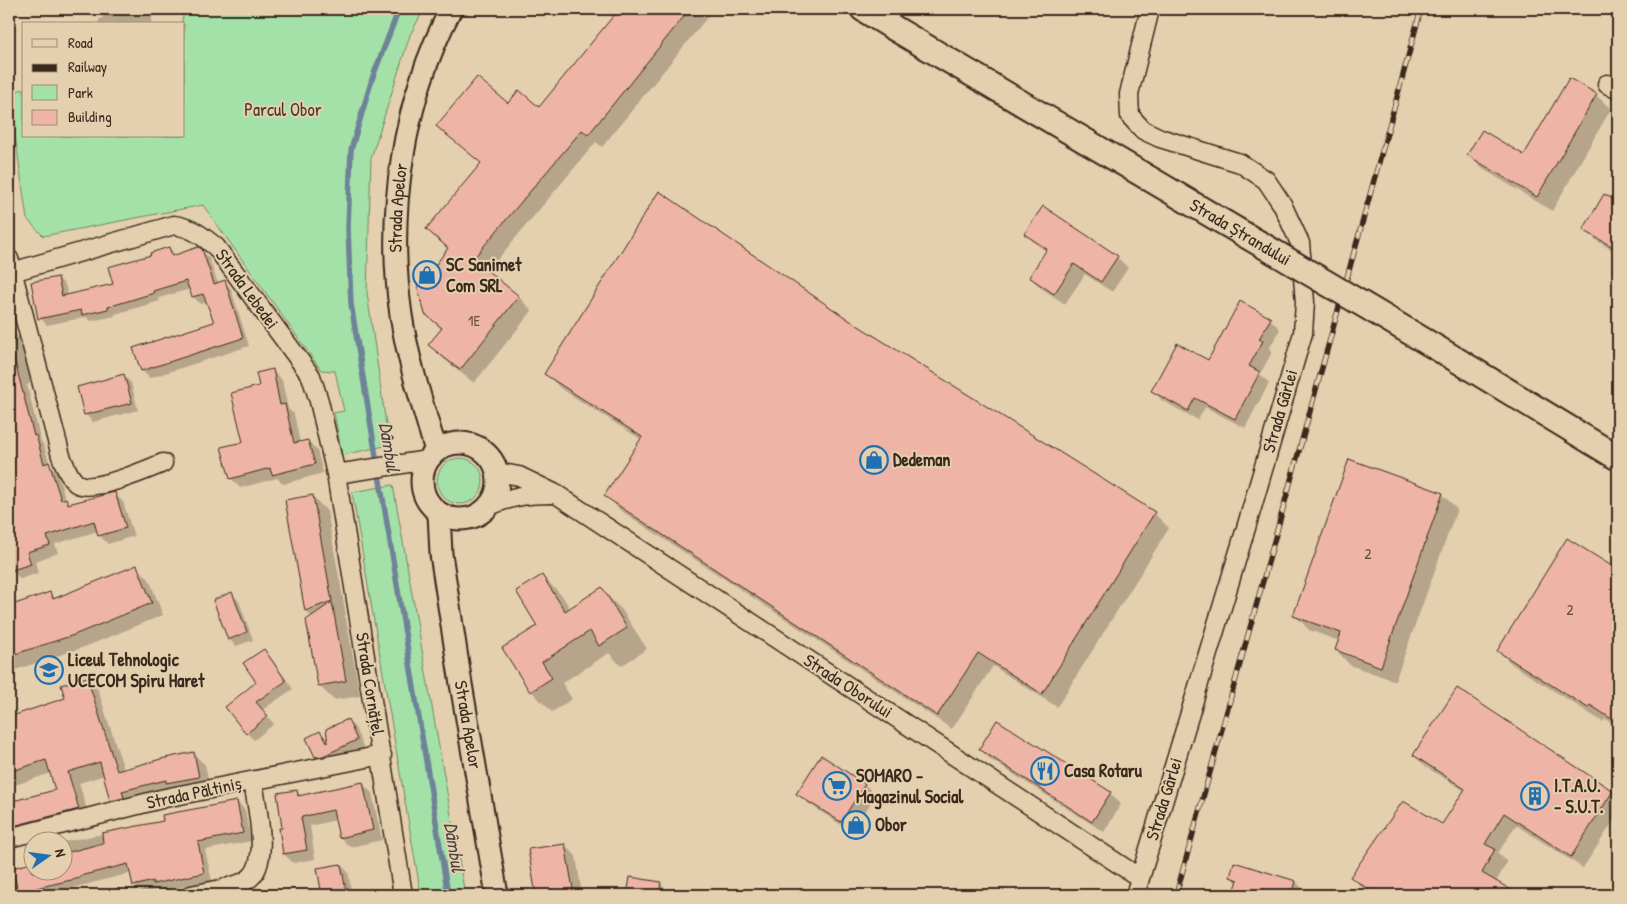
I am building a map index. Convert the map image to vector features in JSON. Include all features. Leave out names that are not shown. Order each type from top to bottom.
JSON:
[{"type":"main road","name":"Strada Ștrandului","points":[[863,9],[1447,354],[1618,458]]},
{"type":"street","name":"Strada Apelor","points":[[432,455],[425,414],[401,317],[395,235],[402,162],[410,122],[426,67],[439,32],[451,9]]},
{"type":"street","name":"Strada Gârlei","points":[[1137,887],[1303,333],[1305,302],[1300,243],[1282,204],[1266,180],[1240,163],[1160,138],[1142,130],[1130,116],[1129,94],[1150,9]]},
{"type":"street","name":"Strada Lebedei","points":[[10,265],[174,225],[199,233],[216,246],[311,376],[340,473]]},
{"type":"street","points":[[10,265],[61,456],[69,475],[77,484],[89,487],[104,484],[163,463]]},
{"type":"street","points":[[425,414],[459,443]]},
{"type":"street","points":[[340,473],[400,464],[432,455],[447,445],[459,443],[476,446],[492,461],[497,472],[498,484],[494,497],[487,507],[477,515],[464,519],[451,518],[439,513],[430,505],[424,494],[422,477],[423,471],[432,455]]},
{"type":"street","name":"Strada Oborului","points":[[497,472],[519,476],[556,494],[1137,887]]},
{"type":"street","name":"Strada Cornățel","points":[[340,473],[404,895]]},
{"type":"street","points":[[487,507],[516,496],[556,494]]},
{"type":"street","name":"Strada Apelor","points":[[439,513],[441,554],[497,895]]},
{"type":"street","points":[[441,554],[464,519]]},
{"type":"street","name":"Strada Păltiniș","points":[[9,838],[165,798],[382,755]]},
{"type":"street","points":[[191,895],[248,880],[257,869],[261,853],[261,835],[253,781]]},
{"type":"green space","name":"Parcul Obor","points":[[185,9],[424,9],[410,35],[371,158],[367,293],[389,445],[342,455],[334,413],[344,411],[335,371],[321,370],[203,205],[43,236],[27,219],[9,93],[22,90],[22,138],[185,138],[185,22],[182,22]]},
{"type":"green space","points":[[460,458],[473,462],[479,468],[483,481],[479,494],[473,500],[460,504],[447,500],[441,494],[437,481],[441,468],[447,462]]},
{"type":"green space","points":[[393,485],[465,895],[421,895],[352,492]]},
{"type":"building","points":[[619,9],[690,9],[588,135],[582,130],[473,259],[519,296],[460,370],[428,345],[442,328],[425,314],[418,289],[416,268],[432,270],[448,248],[426,229],[481,163],[436,126],[477,77],[508,103],[519,90],[539,107]]},
{"type":"building","points":[[1569,78],[1597,94],[1537,197],[1467,155],[1482,130],[1524,155]]},
{"type":"building","name":"Dedeman","points":[[659,191],[849,320],[1155,512],[1042,694],[978,653],[937,716],[604,496],[642,437],[544,374]]},
{"type":"building","points":[[1604,194],[1618,202],[1618,250],[1583,230]]},
{"type":"building","points":[[1043,206],[1118,256],[1101,282],[1074,264],[1054,294],[1029,277],[1047,249],[1024,234]]},
{"type":"building","points":[[169,247],[172,256],[198,247],[202,249],[214,284],[225,280],[243,338],[141,371],[133,348],[214,322],[203,294],[192,297],[186,281],[108,307],[108,309],[82,315],[81,310],[38,319],[31,282],[58,277],[62,296],[113,284],[108,267],[151,255],[150,253]]},
{"type":"building","points":[[1240,301],[1271,318],[1259,339],[1263,341],[1249,366],[1260,372],[1235,419],[1195,398],[1188,411],[1151,391],[1177,343],[1208,360]]},
{"type":"building","points":[[14,358],[34,436],[36,435],[44,464],[49,462],[61,500],[66,498],[68,504],[115,492],[126,528],[98,536],[94,521],[47,536],[50,545],[27,552],[31,564],[9,571],[9,359]]},
{"type":"building","points":[[273,369],[280,405],[285,404],[294,443],[308,440],[315,464],[272,475],[270,468],[230,479],[221,447],[243,442],[231,393],[259,386],[256,373]]},
{"type":"building","points":[[124,374],[132,403],[84,415],[77,387]]},
{"type":"building","points":[[1349,459],[1443,493],[1381,667],[1335,650],[1341,633],[1293,616]]},
{"type":"building","points":[[313,495],[332,601],[305,611],[285,500]]},
{"type":"building","points":[[1567,538],[1618,570],[1618,723],[1590,705],[1588,708],[1497,651]]},
{"type":"building","points":[[137,565],[152,603],[74,635],[9,656],[9,606],[50,592],[53,599]]},
{"type":"building","points":[[542,575],[565,611],[602,587],[627,628],[599,646],[590,631],[542,662],[552,678],[530,692],[502,648],[537,626],[516,591]]},
{"type":"building","points":[[232,592],[247,632],[228,640],[213,600]]},
{"type":"building","points":[[332,602],[346,681],[318,686],[306,620]]},
{"type":"building","points":[[264,649],[286,681],[256,702],[268,716],[246,734],[225,707],[256,682],[243,663]]},
{"type":"building","points":[[87,677],[117,771],[194,752],[199,777],[166,783],[166,780],[122,791],[124,798],[110,801],[100,762],[68,772],[79,809],[9,827],[9,802],[55,790],[46,760],[9,772],[9,717],[65,698],[61,685]]},
{"type":"building","name":"I.T.A.U. - S.U.T.","points":[[1457,688],[1613,791],[1571,857],[1504,813],[1485,844],[1495,849],[1482,873],[1520,895],[1377,895],[1350,877],[1403,801],[1442,824],[1465,789],[1413,755]]},
{"type":"building","points":[[348,719],[357,740],[323,756],[315,757],[306,738],[320,731],[328,743],[326,729]]},
{"type":"building","name":"Casa Rotaru","points":[[997,720],[1111,792],[1092,822],[979,749]]},
{"type":"building","points":[[821,755],[865,784],[841,822],[796,794]]},
{"type":"building","points":[[363,782],[373,830],[339,838],[333,810],[301,817],[307,850],[283,854],[279,828],[282,828],[277,793],[297,790],[298,796]]},
{"type":"building","points":[[237,801],[243,833],[198,842],[204,873],[153,884],[153,881],[133,886],[128,864],[72,880],[72,851],[103,843],[102,833],[163,821],[162,815]]},
{"type":"building","points":[[565,844],[574,895],[536,895],[528,849]]},
{"type":"building","points":[[1234,862],[1296,881],[1292,895],[1233,895],[1238,880],[1230,877]]},
{"type":"building","points":[[341,864],[346,891],[322,895],[317,868]]},
{"type":"building","points":[[22,866],[22,882],[62,882],[36,888],[38,895],[19,895],[12,868]]},
{"type":"building","points":[[630,877],[661,882],[659,895],[627,895]]},
{"type":"waterway","name":"Dâmbul","points":[[399,9],[372,79],[351,150],[348,228],[351,304],[448,895]]},
{"type":"railway","points":[[1176,895],[1421,9]]},
{"type":"place","name":"SC Sanimet Com SRL","points":[[427,275]]},
{"type":"place","name":"Dedeman","points":[[874,460]]},
{"type":"place","name":"Liceul Tehnologic UCECOM Spiru Haret","points":[[49,670]]},
{"type":"place","name":"Casa Rotaru","points":[[1045,771]]},
{"type":"place","name":"SOMARO - Magazinul Social","points":[[837,786]]},
{"type":"place","name":"I.T.A.U. - S.U.T.","points":[[1535,796]]},
{"type":"place","name":"Obor","points":[[856,825]]}]
